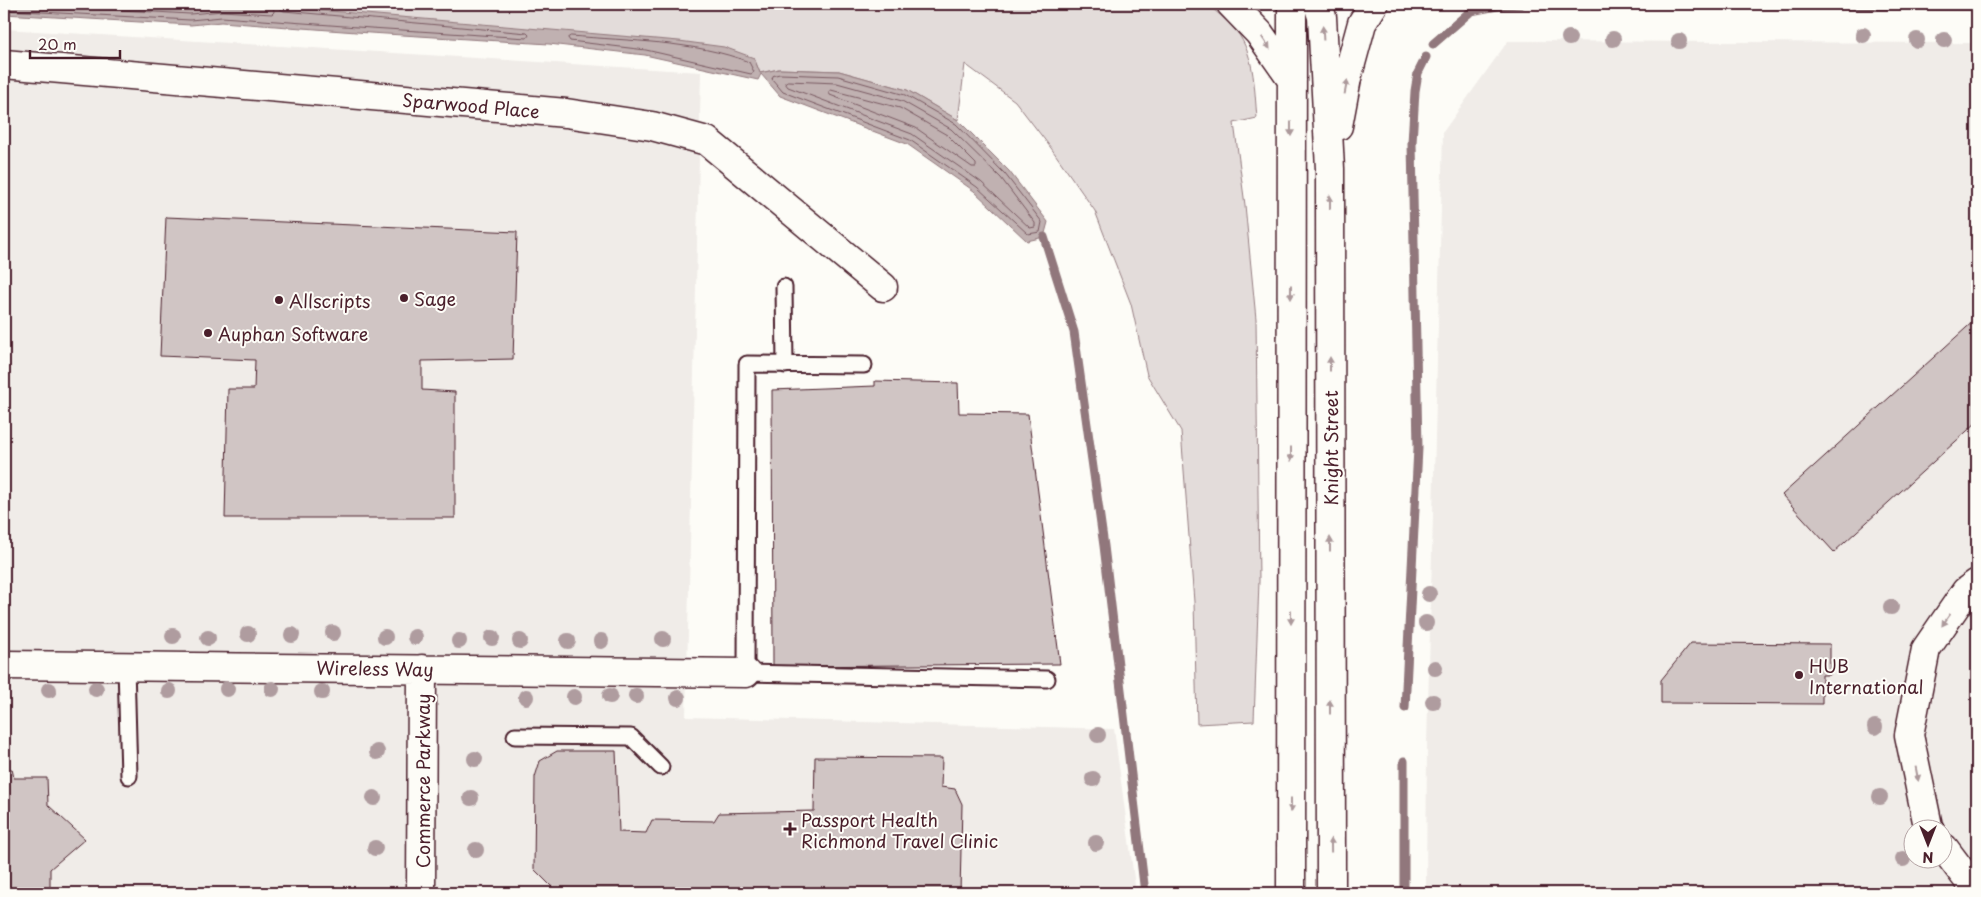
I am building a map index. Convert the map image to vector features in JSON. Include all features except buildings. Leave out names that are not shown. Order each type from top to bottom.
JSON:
[{"type":"main road","points":[[1231,4],[1259,33],[1292,80]]},
{"type":"main road","points":[[1290,893],[1292,4]]},
{"type":"main road","name":"Knight Street","points":[[1318,4],[1322,17],[1330,169],[1331,893]]},
{"type":"main road","points":[[1330,169],[1347,78],[1359,32],[1362,23],[1374,4]]},
{"type":"main road","name":"Sparwood Place","points":[[4,64],[566,113],[652,126],[708,141],[883,287]]},
{"type":"main road","points":[[1927,820],[1909,735],[1926,649],[1966,592],[1977,583]]},
{"type":"main road","name":"Wireless Way","points":[[4,665],[746,673]]},
{"type":"main road","name":"Commerce Parkway","points":[[421,893],[422,669]]},
{"type":"main road","points":[[1954,861],[1977,892]]},
{"type":"lane","points":[[784,287],[785,365]]},
{"type":"lane","points":[[864,365],[747,364],[746,673],[1047,679]]},
{"type":"lane","points":[[126,666],[129,776]]},
{"type":"lane","points":[[515,736],[631,737],[662,767]]},
{"type":"shaded area","points":[[249,4],[1208,5],[1232,26],[1245,46],[1252,69],[1257,118],[1234,123],[1245,205],[1256,319],[1259,581],[1254,721],[1197,724],[1194,602],[1181,431],[1147,375],[1131,304],[1095,211],[1015,101],[965,64],[958,120],[907,90],[839,71],[779,69],[760,73],[754,58]]},
{"type":"shaded area","points":[[4,29],[701,72],[686,717],[1114,729],[1136,893],[4,893]]},
{"type":"shaded area","points":[[1508,41],[1977,43],[1977,893],[1426,893],[1427,744],[1443,132]]},
{"type":"water","points":[[4,4],[249,4],[679,41],[724,47],[754,58],[760,73],[779,69],[839,71],[907,90],[958,120],[1009,171],[1048,222],[1044,237],[1027,241],[974,191],[907,144],[780,96],[761,74],[758,80],[645,55],[549,44],[221,22],[191,25],[4,14]]},
{"type":"waterway","points":[[1433,44],[1471,11],[1502,5],[1521,4]]},
{"type":"waterway","points":[[1600,4],[1977,6]]},
{"type":"waterway","points":[[1405,708],[1418,448],[1412,143],[1415,91],[1418,73],[1426,57]]},
{"type":"waterway","points":[[1044,237],[1074,332],[1104,546],[1145,893]]},
{"type":"waterway","points":[[1404,761],[1404,893]]},
{"type":"place","name":"Sage","points":[[404,298]]},
{"type":"place","name":"Allscripts","points":[[279,300]]},
{"type":"place","name":"Auphan Software","points":[[208,333]]},
{"type":"place","name":"HUB International","points":[[1799,675]]},
{"type":"place","name":"Passport Health Richmond Travel Clinic","points":[[790,829]]}]
